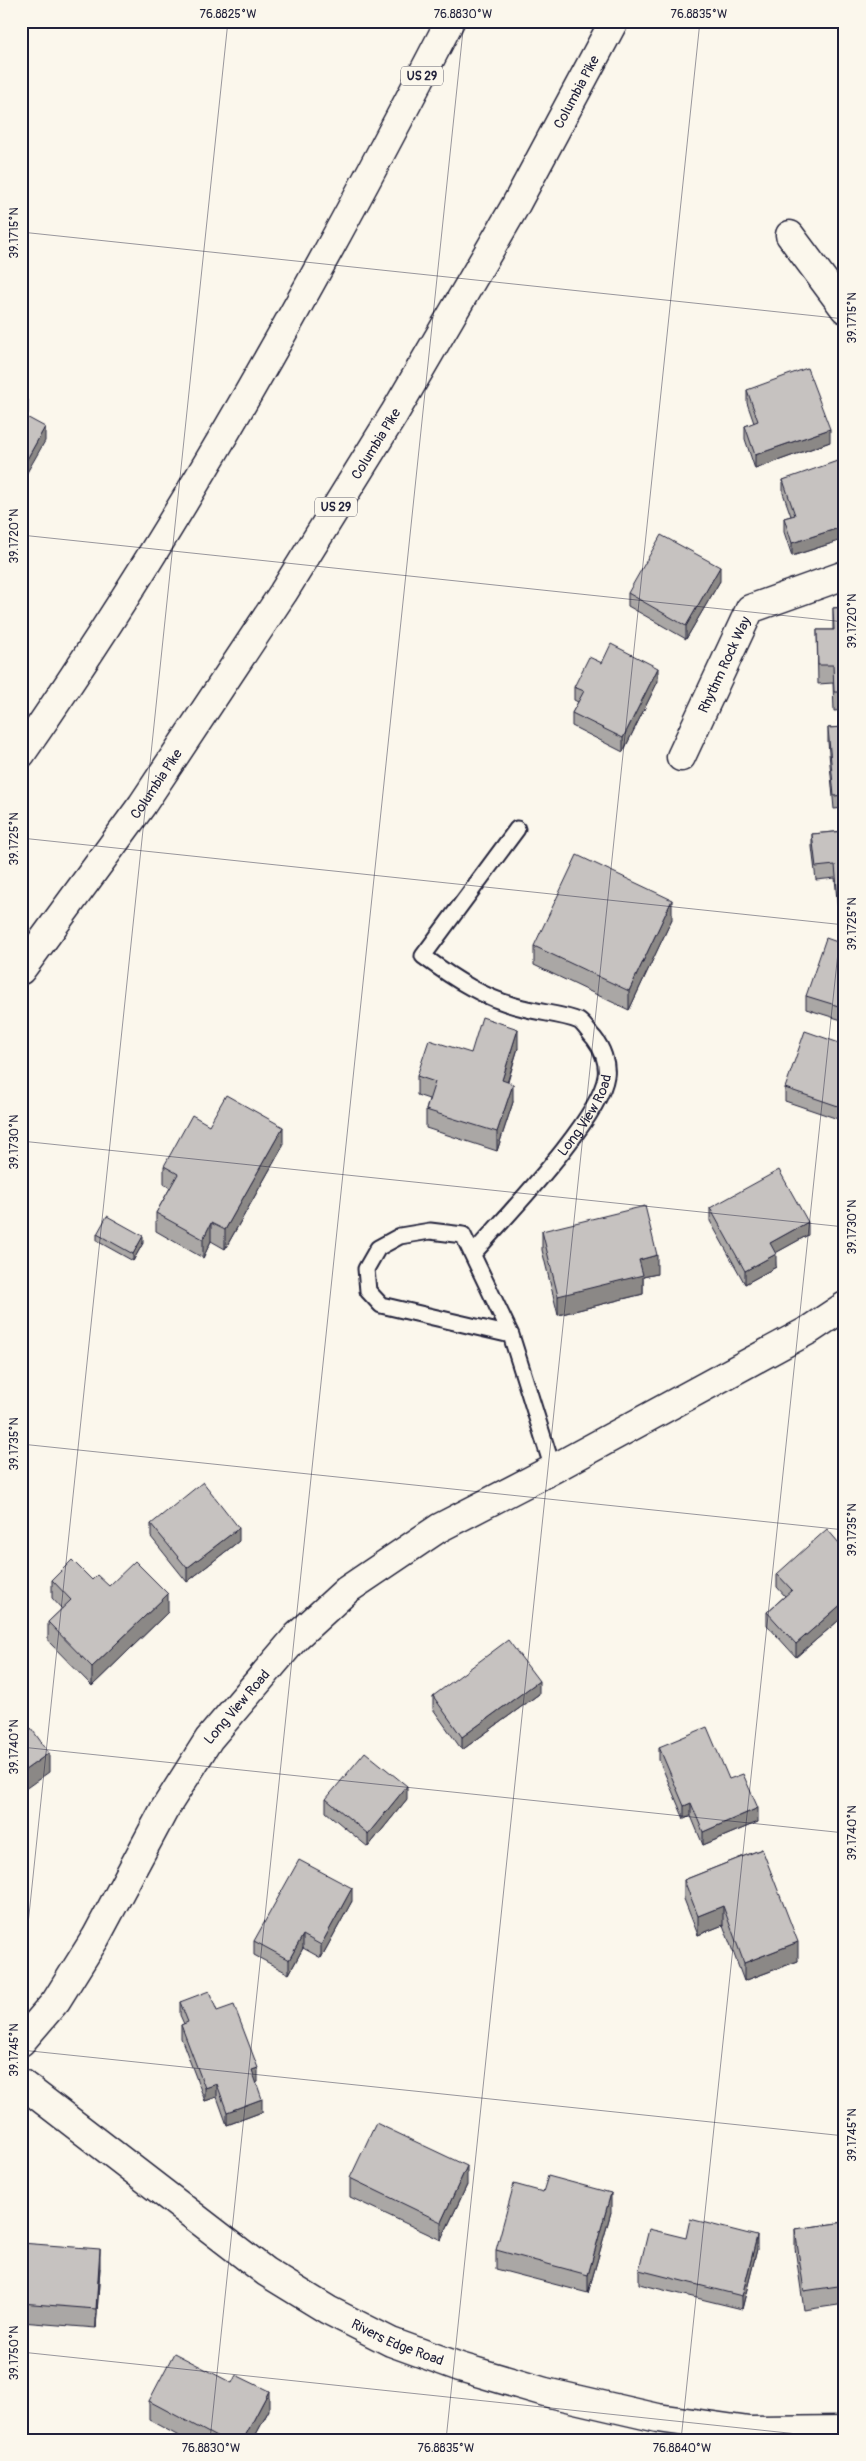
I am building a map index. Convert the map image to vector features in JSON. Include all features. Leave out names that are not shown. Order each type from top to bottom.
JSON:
[{"type":"main road","name":"US 29","points":[[21,754],[178,514],[272,352],[394,131],[450,21]]},
{"type":"main road","name":"Columbia Pike","points":[[21,970],[142,805],[293,577],[394,414],[514,208],[614,21]]},
{"type":"main road","points":[[790,235],[845,308]]},
{"type":"main road","name":"Rhythm Rock Way","points":[[682,757],[750,609],[845,575]]},
{"type":"main road","name":"Long View Road","points":[[21,2042],[56,2001],[91,1945],[164,1810],[209,1739],[297,1636],[347,1590],[439,1528],[553,1470],[809,1330],[845,1306]]},
{"type":"main road","name":"Rivers Edge Road","points":[[21,2083],[266,2272],[328,2310],[391,2342],[460,2367],[546,2392],[658,2418],[749,2431],[845,2430]]},
{"type":"lane","name":"Long View Road","points":[[473,1254],[546,1171],[594,1108],[606,1077],[606,1062],[598,1044],[580,1022],[522,1008],[492,998],[456,980],[423,956],[517,829]]},
{"type":"lane","points":[[511,1335],[382,1305],[368,1291],[366,1269],[378,1248],[400,1236],[430,1231],[463,1235],[511,1335],[553,1470]]},
{"type":"building","points":[[807,368],[830,429],[755,455],[745,426],[758,421],[747,390]]},
{"type":"building","points":[[21,396],[28,400],[21,412]]},
{"type":"building","points":[[21,414],[45,427],[21,470]]},
{"type":"building","points":[[843,459],[845,463],[845,526],[792,543],[784,518],[795,515],[783,480]]},
{"type":"building","points":[[661,535],[720,567],[686,626],[628,593]]},
{"type":"building","points":[[845,607],[845,692],[834,692],[833,665],[818,665],[817,630],[834,630],[833,608]]},
{"type":"building","points":[[611,644],[658,668],[623,738],[572,713],[584,691],[574,687],[589,657],[602,663]]},
{"type":"building","points":[[845,727],[845,795],[834,796],[828,728]]},
{"type":"building","points":[[845,831],[845,898],[838,899],[835,865],[816,867],[812,834]]},
{"type":"building","points":[[577,855],[672,900],[629,991],[534,946]]},
{"type":"building","points":[[826,938],[843,944],[845,940],[845,1008],[806,996]]},
{"type":"building","points":[[482,1017],[518,1029],[502,1080],[513,1084],[497,1132],[426,1110],[435,1082],[417,1076],[429,1040],[471,1053]]},
{"type":"building","points":[[805,1031],[845,1045],[845,1095],[841,1107],[785,1088]]},
{"type":"building","points":[[226,1095],[283,1127],[225,1230],[211,1223],[203,1239],[156,1213],[178,1174],[164,1166],[192,1115],[209,1125]]},
{"type":"building","points":[[779,1170],[808,1222],[770,1243],[776,1254],[745,1271],[710,1208]]},
{"type":"building","points":[[645,1206],[657,1255],[639,1260],[643,1275],[558,1296],[542,1231]]},
{"type":"building","points":[[107,1216],[143,1236],[133,1254],[97,1234]]},
{"type":"building","points":[[203,1482],[239,1528],[187,1568],[151,1524]]},
{"type":"building","points":[[827,1529],[845,1550],[845,1601],[796,1644],[767,1612],[792,1590],[777,1574]]},
{"type":"building","points":[[72,1560],[92,1580],[97,1575],[109,1586],[135,1561],[168,1594],[92,1667],[48,1622],[71,1600],[52,1580]]},
{"type":"building","points":[[508,1640],[539,1681],[462,1737],[433,1696]]},
{"type":"building","points":[[707,1727],[729,1779],[743,1774],[758,1808],[703,1832],[691,1803],[684,1806],[659,1747]]},
{"type":"building","points":[[31,1728],[49,1753],[21,1773],[21,1735]]},
{"type":"building","points":[[365,1752],[407,1786],[368,1834],[326,1799]]},
{"type":"building","points":[[762,1849],[798,1942],[744,1963],[723,1906],[698,1916],[684,1880]]},
{"type":"building","points":[[299,1860],[352,1888],[321,1945],[303,1935],[289,1960],[254,1941]]},
{"type":"building","points":[[209,1991],[217,2011],[234,2005],[258,2068],[252,2070],[262,2099],[227,2112],[217,2084],[205,2088],[181,2025],[188,2022],[180,2002]]},
{"type":"building","points":[[376,2123],[467,2166],[441,2222],[350,2178]]},
{"type":"building","points":[[548,2176],[611,2193],[588,2275],[496,2250],[514,2184],[543,2192]]},
{"type":"building","points":[[690,2219],[757,2236],[742,2296],[639,2270],[649,2229],[686,2238]]},
{"type":"building","points":[[845,2222],[845,2285],[804,2291],[795,2229]]},
{"type":"building","points":[[21,2243],[100,2249],[96,2309],[21,2303]]},
{"type":"building","points":[[174,2353],[232,2383],[236,2375],[269,2391],[243,2440],[222,2440],[149,2401]]}]
